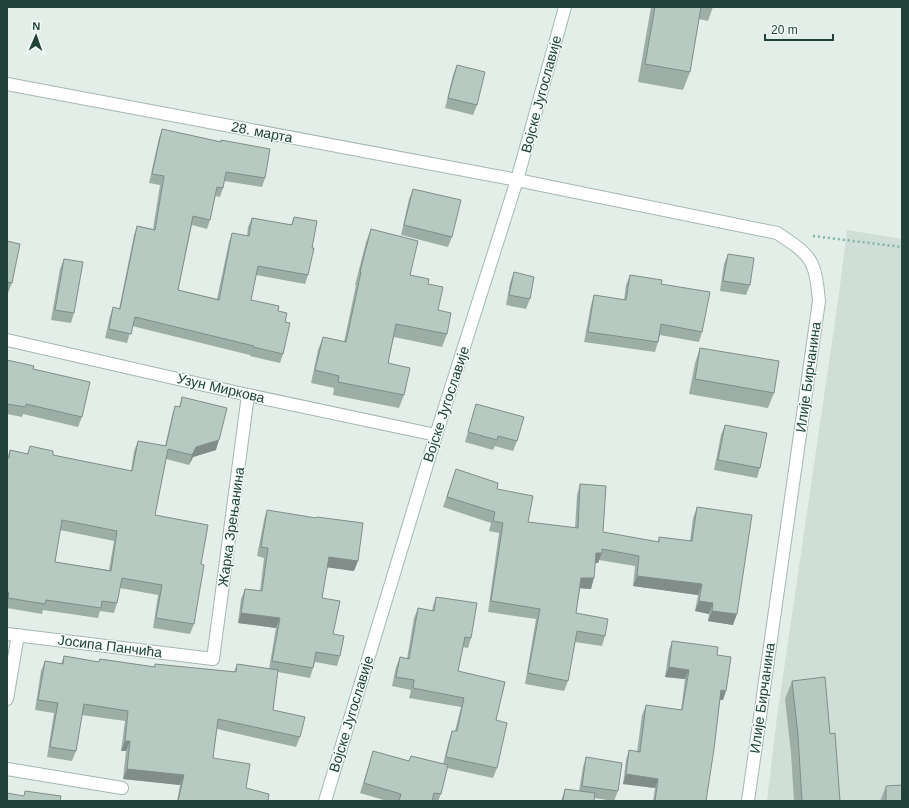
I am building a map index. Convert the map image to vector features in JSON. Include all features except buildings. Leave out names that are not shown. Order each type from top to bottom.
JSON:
[{"type":"street","name":"Војске Југославије","points":[[325,801],[436,435],[517,180],[565,7]]},
{"type":"street","name":"28. марта","points":[[7,84],[517,180]]},
{"type":"street","name":"Илије Бирчанина","points":[[517,180],[777,233],[799,247],[811,259],[816,273],[819,301],[748,801]]},
{"type":"street","name":"Узун Миркова","points":[[7,340],[248,395],[436,435]]},
{"type":"street","name":"Жарка Зрењанина","points":[[213,659],[248,395]]},
{"type":"street","name":"Јосипа Панчића","points":[[12,634],[213,659]]},
{"type":"street","points":[[7,699],[12,634]]},
{"type":"street","points":[[7,769],[122,788]]},
{"type":"path","points":[[806,236],[902,247]]},
{"type":"shaded area","points":[[847,230],[902,239],[902,801],[767,801],[777,717]]}]
